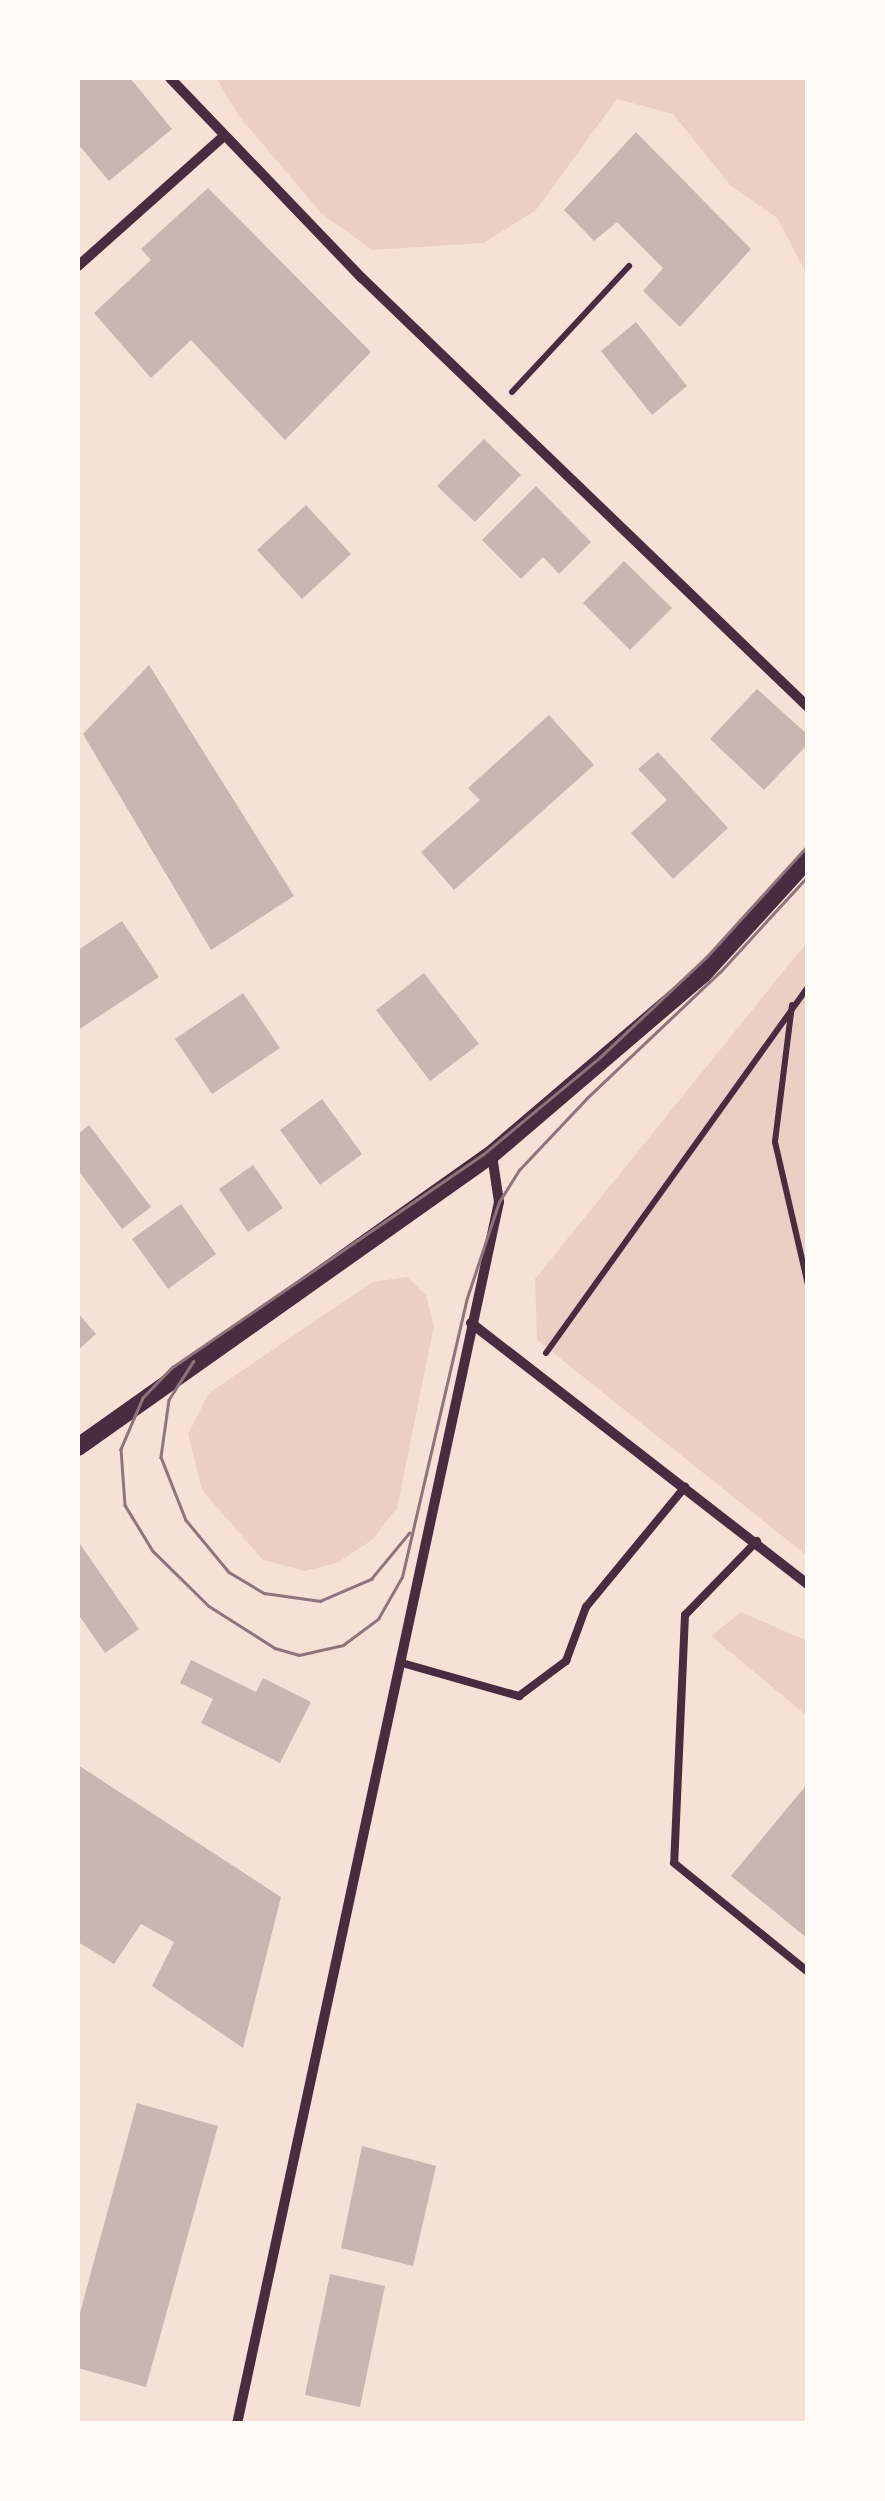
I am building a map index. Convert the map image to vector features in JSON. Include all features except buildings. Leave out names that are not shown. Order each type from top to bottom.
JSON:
[{"type":"street","points":[[170,78],[497,408],[808,707]]},
{"type":"street","points":[[78,266],[224,136]]},
{"type":"street","points":[[78,1447],[492,1154],[703,974],[808,859]]},
{"type":"street","points":[[236,2424],[499,1202],[492,1154]]},
{"type":"street","points":[[471,1323],[808,1584]]},
{"type":"lane","points":[[402,1663],[520,1696],[566,1661],[586,1607],[685,1487]]},
{"type":"lane","points":[[757,1542],[685,1615],[674,1864],[808,1972]]},
{"type":"path","points":[[497,408],[629,266]]},
{"type":"path","points":[[534,1371],[792,1004],[808,987]]},
{"type":"path","points":[[792,1004],[775,1142],[808,1284]]},
{"type":"shaded area","points":[[216,78],[807,78],[807,275],[777,218],[731,186],[673,114],[617,99],[536,210],[484,243],[372,250],[321,213],[239,116]]},
{"type":"shaded area","points":[[807,942],[807,1556],[537,1340],[535,1279]]},
{"type":"shaded area","points":[[407,1277],[426,1295],[434,1326],[397,1508],[372,1540],[337,1563],[305,1571],[263,1560],[202,1490],[188,1434],[209,1393],[373,1282]]},
{"type":"shaded area","points":[[741,1612],[807,1641],[807,1716],[711,1636]]},
{"type":"tram line","points":[[808,846],[706,958],[601,1057],[483,1155],[173,1367],[143,1398],[121,1449],[125,1505],[153,1551],[209,1606],[275,1648],[299,1655],[343,1645],[378,1619],[402,1577],[466,1301],[499,1202],[519,1170],[587,1098],[720,972],[808,876]]},
{"type":"tram line","points":[[194,1361],[169,1400],[161,1457],[186,1520],[229,1572],[264,1593],[320,1601],[371,1579],[409,1533]]}]
